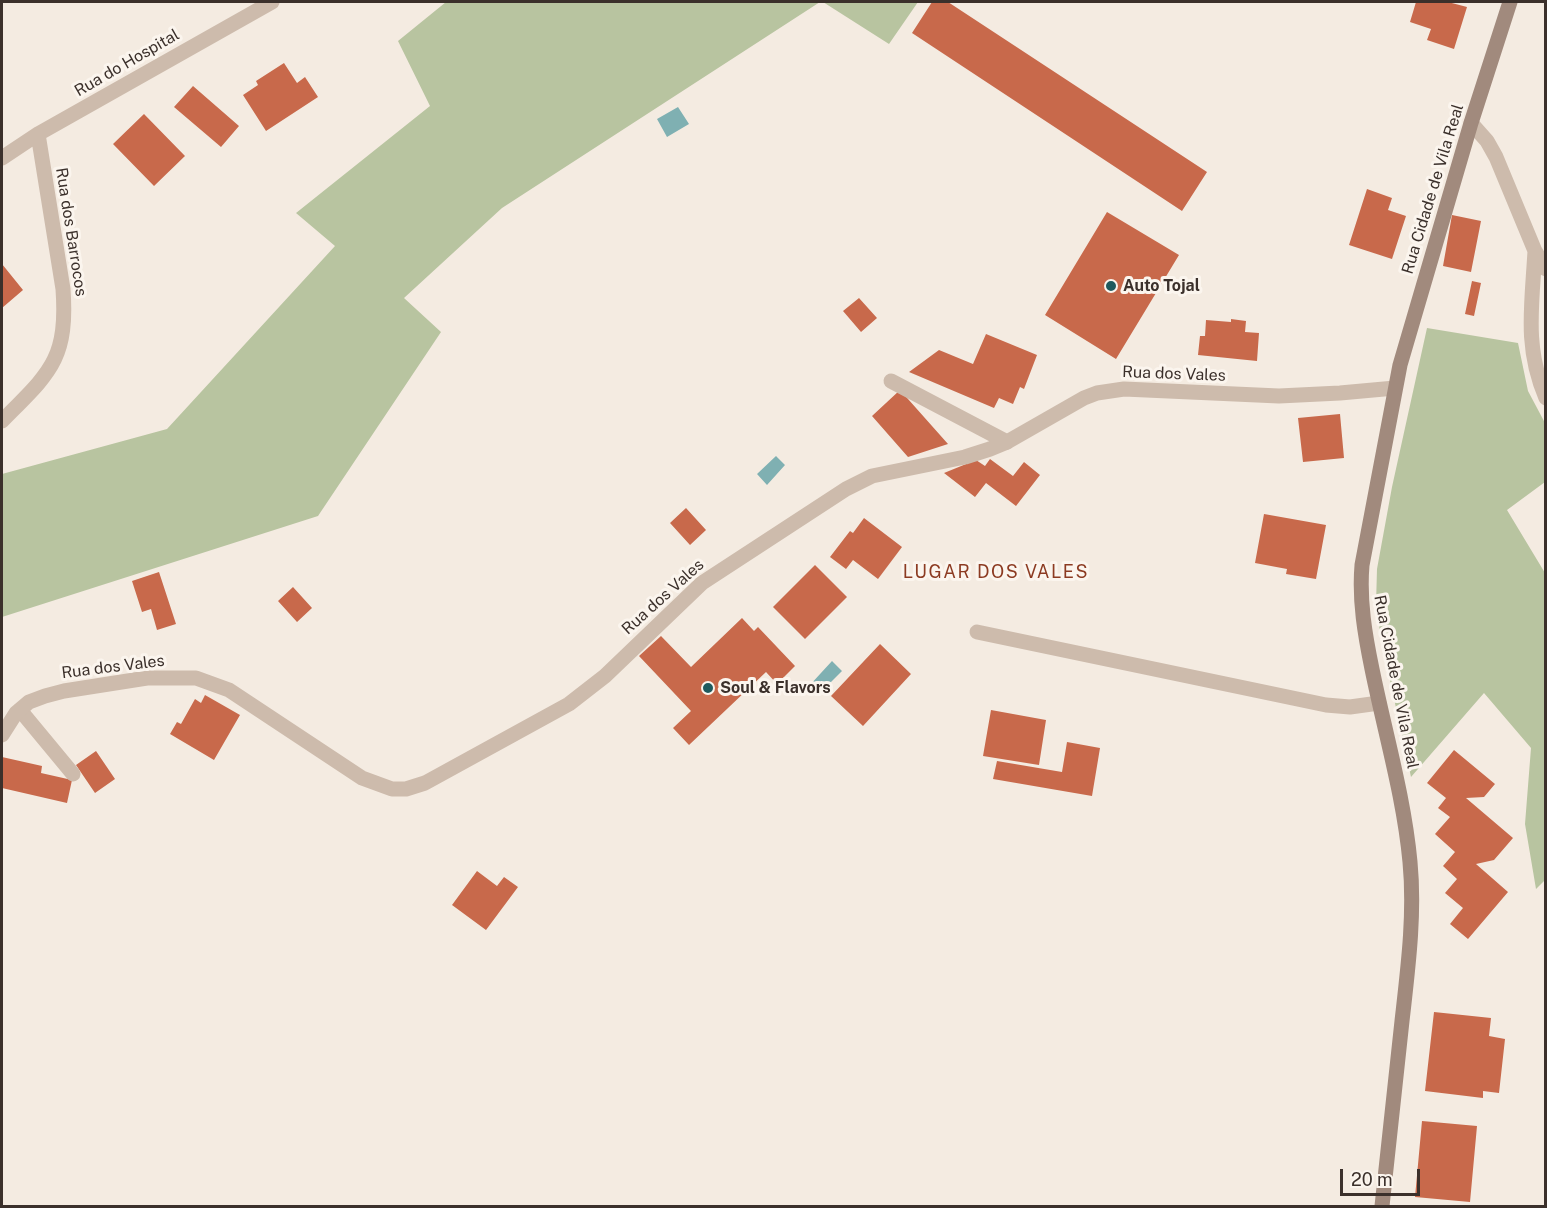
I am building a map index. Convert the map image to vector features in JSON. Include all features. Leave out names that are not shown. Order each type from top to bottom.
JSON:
[{"type":"street","name":"Rua do Hospital","points":[[2,158],[38,134],[272,2]]},
{"type":"street","name":"Rua Cidade de Vila Real","points":[[1382,1206],[1408,969],[1412,903],[1411,865],[1364,622],[1360,582],[1395,388],[1406,345],[1471,123],[1510,2]]},
{"type":"street","points":[[1471,123],[1487,141],[1496,156],[1535,251],[1545,269]]},
{"type":"street","name":"Rua dos Barrocos","points":[[2,421],[47,374],[54,363],[62,337],[63,289],[38,134]]},
{"type":"street","points":[[1535,251],[1532,349],[1534,368],[1545,398]]},
{"type":"street","points":[[891,381],[1007,442]]},
{"type":"street","name":"Rua dos Vales","points":[[2,735],[5,727],[29,702],[64,691],[147,678],[196,678],[229,690],[362,778],[392,789],[406,789],[425,783],[569,704],[590,689],[702,583],[846,489],[872,476],[965,457],[1007,442],[1084,398],[1112,390],[1279,396],[1395,388]]},
{"type":"street","points":[[977,632],[1326,705],[1350,708],[1379,703]]},
{"type":"street","points":[[20,710],[73,774]]},
{"type":"green space","points":[[446,2],[820,2],[502,208],[404,298],[441,332],[318,516],[2,617],[2,474],[167,429],[335,246],[296,213],[430,106],[398,41]]},
{"type":"green space","points":[[823,2],[918,2],[889,44]]},
{"type":"green space","points":[[1427,328],[1518,343],[1528,391],[1545,423],[1545,482],[1507,510],[1545,573],[1546,879],[1536,889],[1525,824],[1531,748],[1484,693],[1411,777],[1381,639],[1376,605],[1377,569],[1392,487]]},
{"type":"water","points":[[678,107],[689,124],[667,137],[657,119]]},
{"type":"water","points":[[776,456],[785,465],[767,485],[757,474]]},
{"type":"water","points":[[832,661],[842,671],[818,695],[809,686]]},
{"type":"building","points":[[932,2],[948,2],[1207,172],[1182,211],[912,33]]},
{"type":"building","points":[[1416,2],[1448,2],[1467,7],[1454,49],[1427,40],[1431,29],[1410,22]]},
{"type":"building","points":[[284,63],[297,83],[305,77],[318,97],[266,131],[243,95],[258,85],[256,81]]},
{"type":"building","points":[[193,86],[239,126],[221,147],[174,107]]},
{"type":"building","points":[[144,114],[185,156],[154,186],[113,144]]},
{"type":"building","points":[[1367,189],[1392,198],[1388,210],[1406,216],[1392,259],[1349,245]]},
{"type":"building","points":[[1107,212],[1179,255],[1116,359],[1045,315]]},
{"type":"building","points":[[1452,215],[1481,221],[1471,272],[1443,266]]},
{"type":"building","points":[[2,264],[23,290],[2,308]]},
{"type":"building","points":[[1472,281],[1481,283],[1474,316],[1465,314]]},
{"type":"building","points":[[859,298],[877,318],[861,332],[843,311]]},
{"type":"building","points":[[1231,319],[1246,321],[1245,332],[1259,333],[1257,361],[1198,355],[1200,336],[1205,336],[1206,320],[1231,322]]},
{"type":"building","points":[[986,334],[1037,355],[1024,389],[1020,387],[1013,404],[999,398],[994,408],[909,372],[939,350],[973,364]]},
{"type":"building","points":[[900,390],[948,444],[908,457],[872,416]]},
{"type":"building","points":[[1340,414],[1344,458],[1303,462],[1298,418]]},
{"type":"building","points":[[990,459],[1013,476],[1024,462],[1040,475],[1016,506],[986,483],[975,497],[944,473],[976,460],[985,466]]},
{"type":"building","points":[[686,508],[706,530],[690,545],[670,523]]},
{"type":"building","points":[[1264,514],[1326,525],[1316,579],[1286,574],[1287,569],[1255,563]]},
{"type":"building","points":[[864,518],[902,547],[878,579],[853,560],[846,569],[830,557],[850,531],[853,533]]},
{"type":"building","points":[[815,565],[847,597],[805,639],[773,607]]},
{"type":"building","points":[[159,572],[176,624],[157,630],[151,609],[142,612],[132,581]]},
{"type":"building","points":[[293,587],[312,608],[297,622],[278,601]]},
{"type":"building","points":[[742,618],[754,631],[758,627],[795,666],[777,684],[766,672],[689,745],[673,728],[691,711],[639,656],[661,636],[691,667]]},
{"type":"building","points":[[880,644],[911,674],[863,726],[831,696]]},
{"type":"building","points":[[205,695],[240,715],[214,760],[170,734],[177,722],[181,724],[195,699],[201,703]]},
{"type":"building","points":[[991,710],[1046,720],[1039,765],[983,756]]},
{"type":"building","points":[[1067,742],[1100,748],[1092,796],[993,779],[997,761],[1062,772]]},
{"type":"building","points":[[1454,750],[1495,784],[1484,797],[1466,798],[1513,838],[1494,860],[1476,864],[1508,892],[1468,939],[1450,924],[1463,908],[1445,893],[1457,879],[1443,866],[1455,852],[1435,834],[1450,817],[1438,808],[1446,798],[1427,783]]},
{"type":"building","points":[[96,751],[115,779],[95,793],[76,765]]},
{"type":"building","points":[[2,757],[42,766],[41,773],[72,780],[67,803],[2,788]]},
{"type":"building","points":[[477,871],[497,886],[504,877],[518,887],[486,930],[452,905]]},
{"type":"building","points":[[1434,1012],[1491,1018],[1489,1036],[1505,1039],[1499,1093],[1483,1091],[1483,1098],[1425,1091]]},
{"type":"building","points":[[1422,1121],[1477,1126],[1470,1202],[1415,1197]]},
{"type":"place","name":"Auto Tojal","points":[[1111,286]]},
{"type":"place","name":"Soul & Flavors","points":[[708,688]]},
{"type":"district","name":"LUGAR DOS VALES","points":[[996,572]]}]
